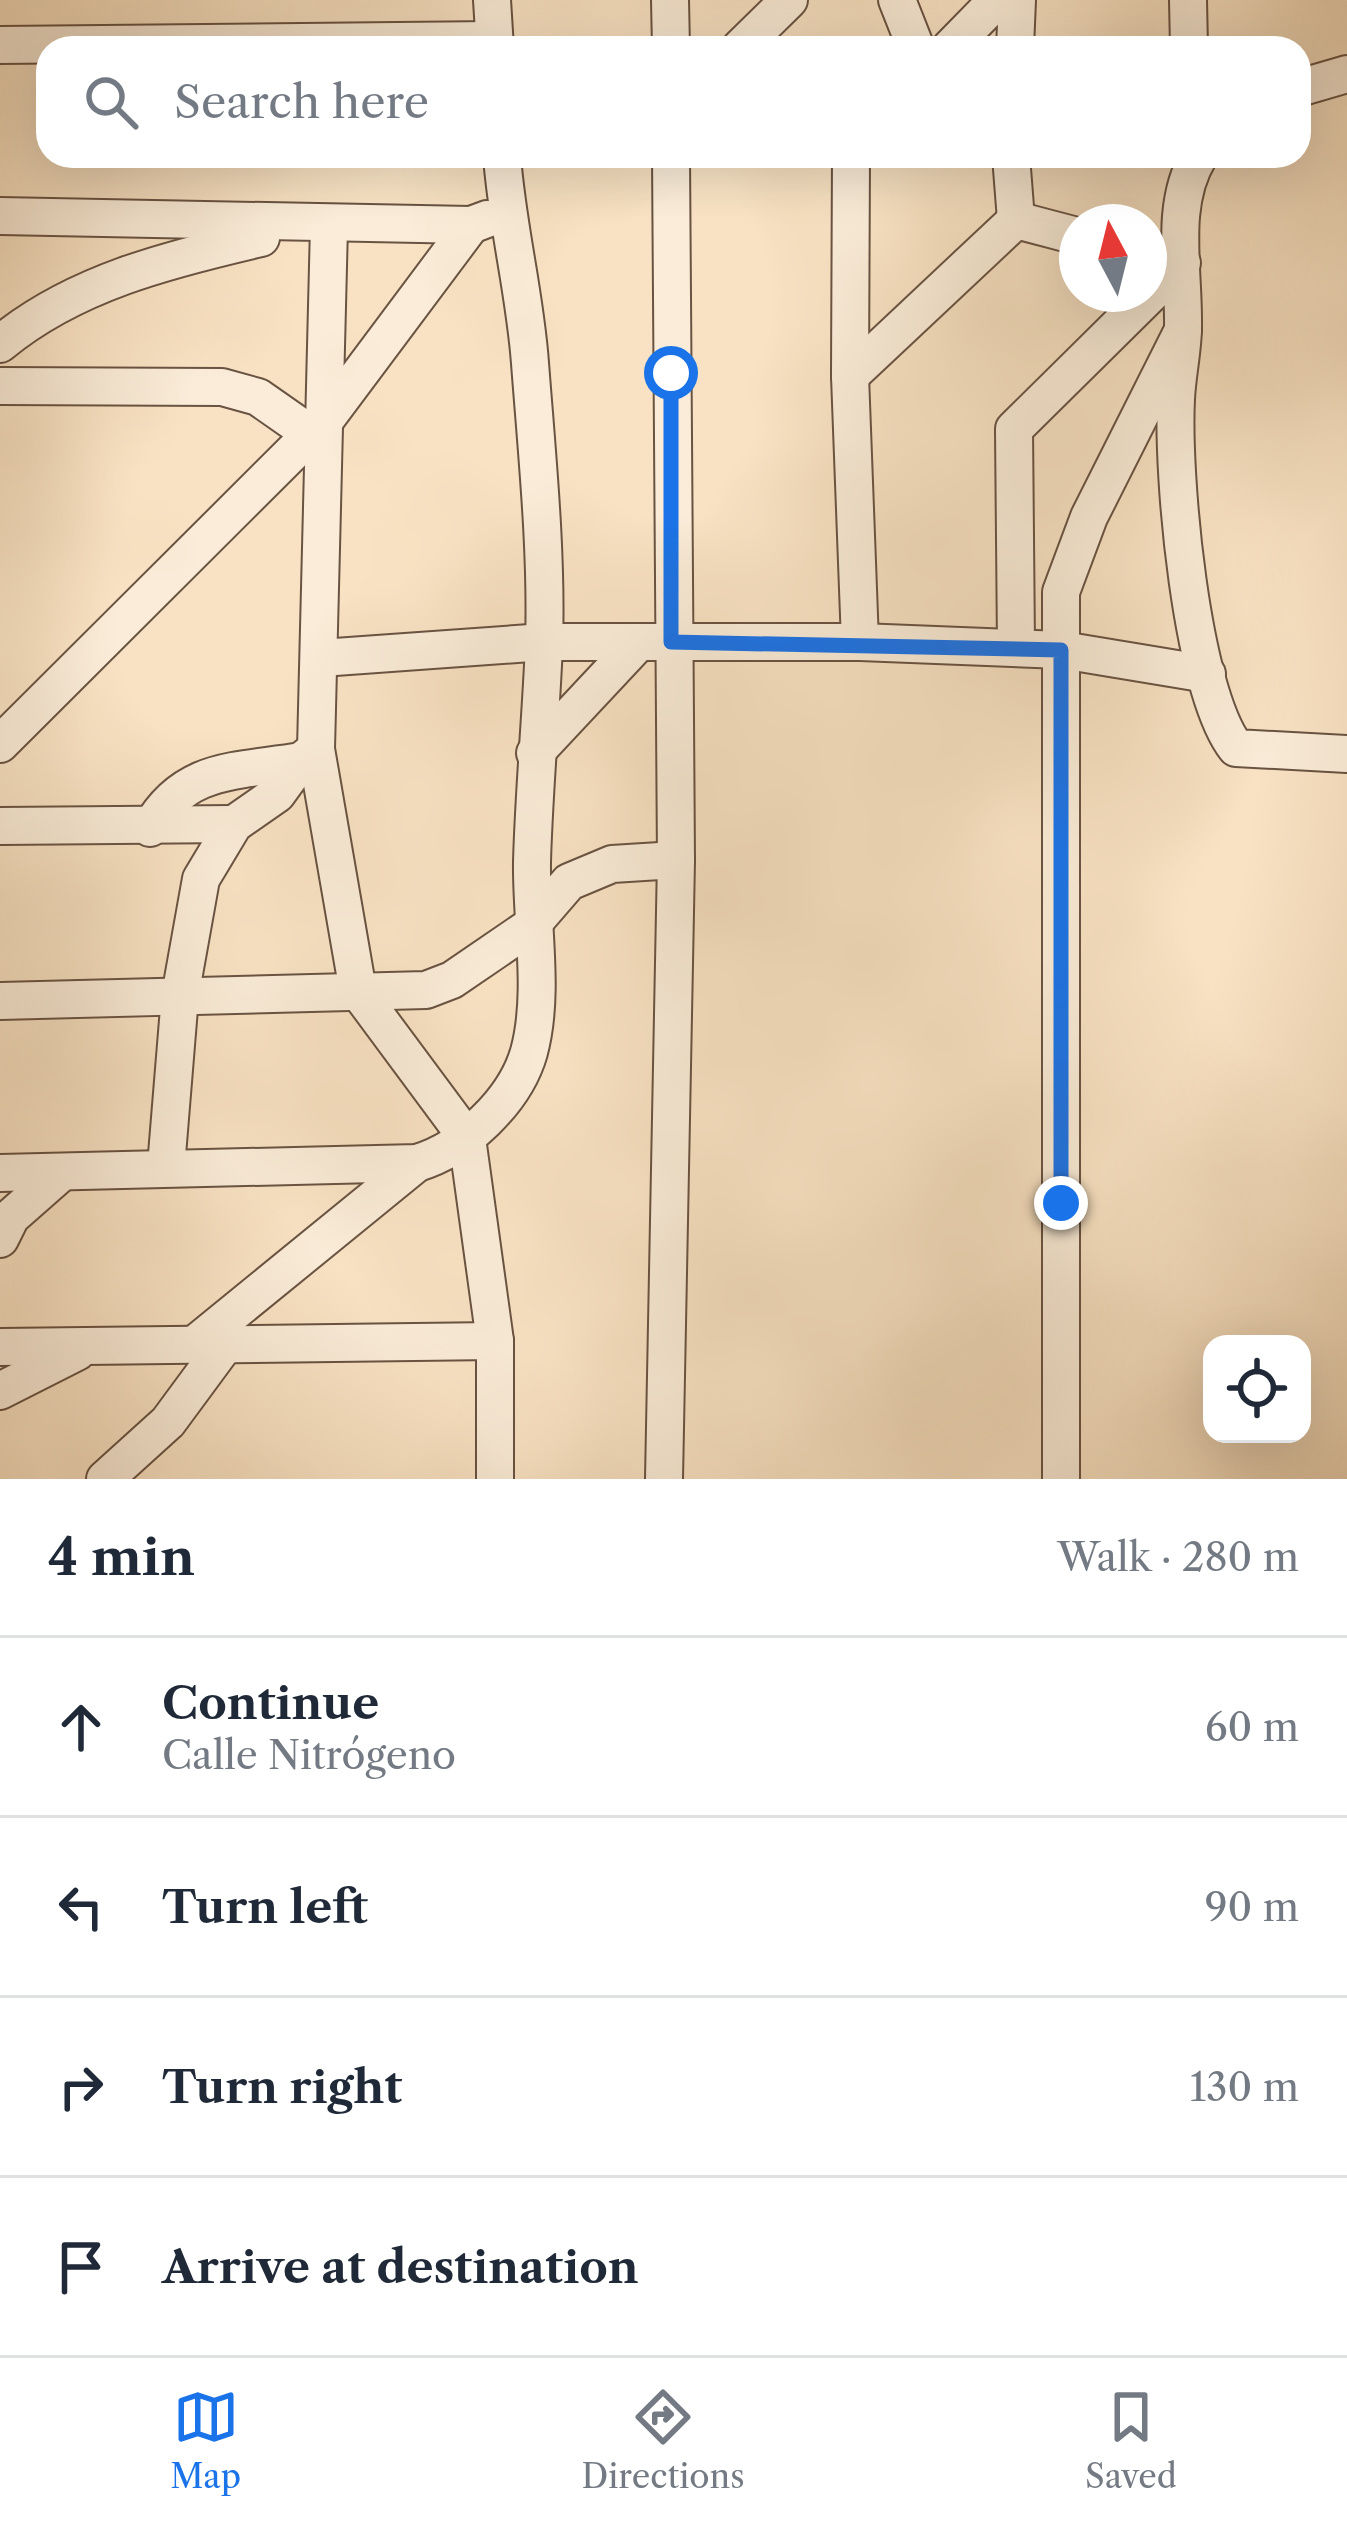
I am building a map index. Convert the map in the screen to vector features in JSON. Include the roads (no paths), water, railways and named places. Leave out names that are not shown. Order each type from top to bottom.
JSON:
[{"type":"street","points":[[492,0],[494,36]]},
{"type":"street","points":[[670,0],[670,36]]},
{"type":"street","points":[[752,36],[789,0]]},
{"type":"street","points":[[896,0],[911,36]]},
{"type":"street","points":[[962,36],[997,0]]},
{"type":"street","points":[[1016,36],[1017,0]]},
{"type":"street","points":[[1188,0],[1190,36]]},
{"type":"street","points":[[0,45],[36,45]]},
{"type":"street","points":[[1311,84],[1347,74]]},
{"type":"street","points":[[0,1173],[417,1163],[443,1155],[467,1138],[514,1084],[529,1051],[535,994],[531,926],[535,754],[544,642],[530,360],[503,168]]},
{"type":"street","points":[[664,1479],[676,860],[655,642],[671,168]]},
{"type":"street","points":[[850,168],[850,376],[860,643]]},
{"type":"street","points":[[1167,255],[1188,168]]},
{"type":"street","points":[[850,376],[1012,189],[1059,223]]},
{"type":"street","points":[[0,216],[323,226],[471,225],[506,212]]},
{"type":"street","points":[[0,744],[318,426],[471,225]]},
{"type":"street","points":[[0,344],[97,286],[191,254],[323,226]]},
{"type":"street","points":[[323,226],[318,426],[321,658],[308,755],[358,991],[467,1138],[495,1341],[495,1479]]},
{"type":"street","points":[[1167,263],[1183,331],[1176,400],[1179,511],[1207,674],[1222,730],[1236,748],[1347,754]]},
{"type":"street","points":[[1016,646],[1014,429],[1119,312]]},
{"type":"street","points":[[1061,1479],[1061,592],[1088,517],[1183,331]]},
{"type":"street","points":[[0,386],[222,387],[259,397],[318,426]]},
{"type":"street","points":[[321,658],[544,642],[860,643],[1061,650],[1207,674]]},
{"type":"street","points":[[535,754],[655,642]]},
{"type":"street","points":[[166,1167],[180,996],[201,879],[234,824],[277,794],[308,755]]},
{"type":"street","points":[[150,828],[164,803],[194,779],[308,755]]},
{"type":"street","points":[[0,826],[234,824]]},
{"type":"street","points":[[0,1000],[426,990],[452,980],[531,926],[569,882],[611,864],[676,860]]},
{"type":"street","points":[[106,1479],[169,1422],[211,1343],[417,1163]]},
{"type":"street","points":[[0,1239],[11,1217],[61,1173]]},
{"type":"street","points":[[0,1347],[495,1341]]},
{"type":"street","points":[[0,1391],[82,1349]]}]
